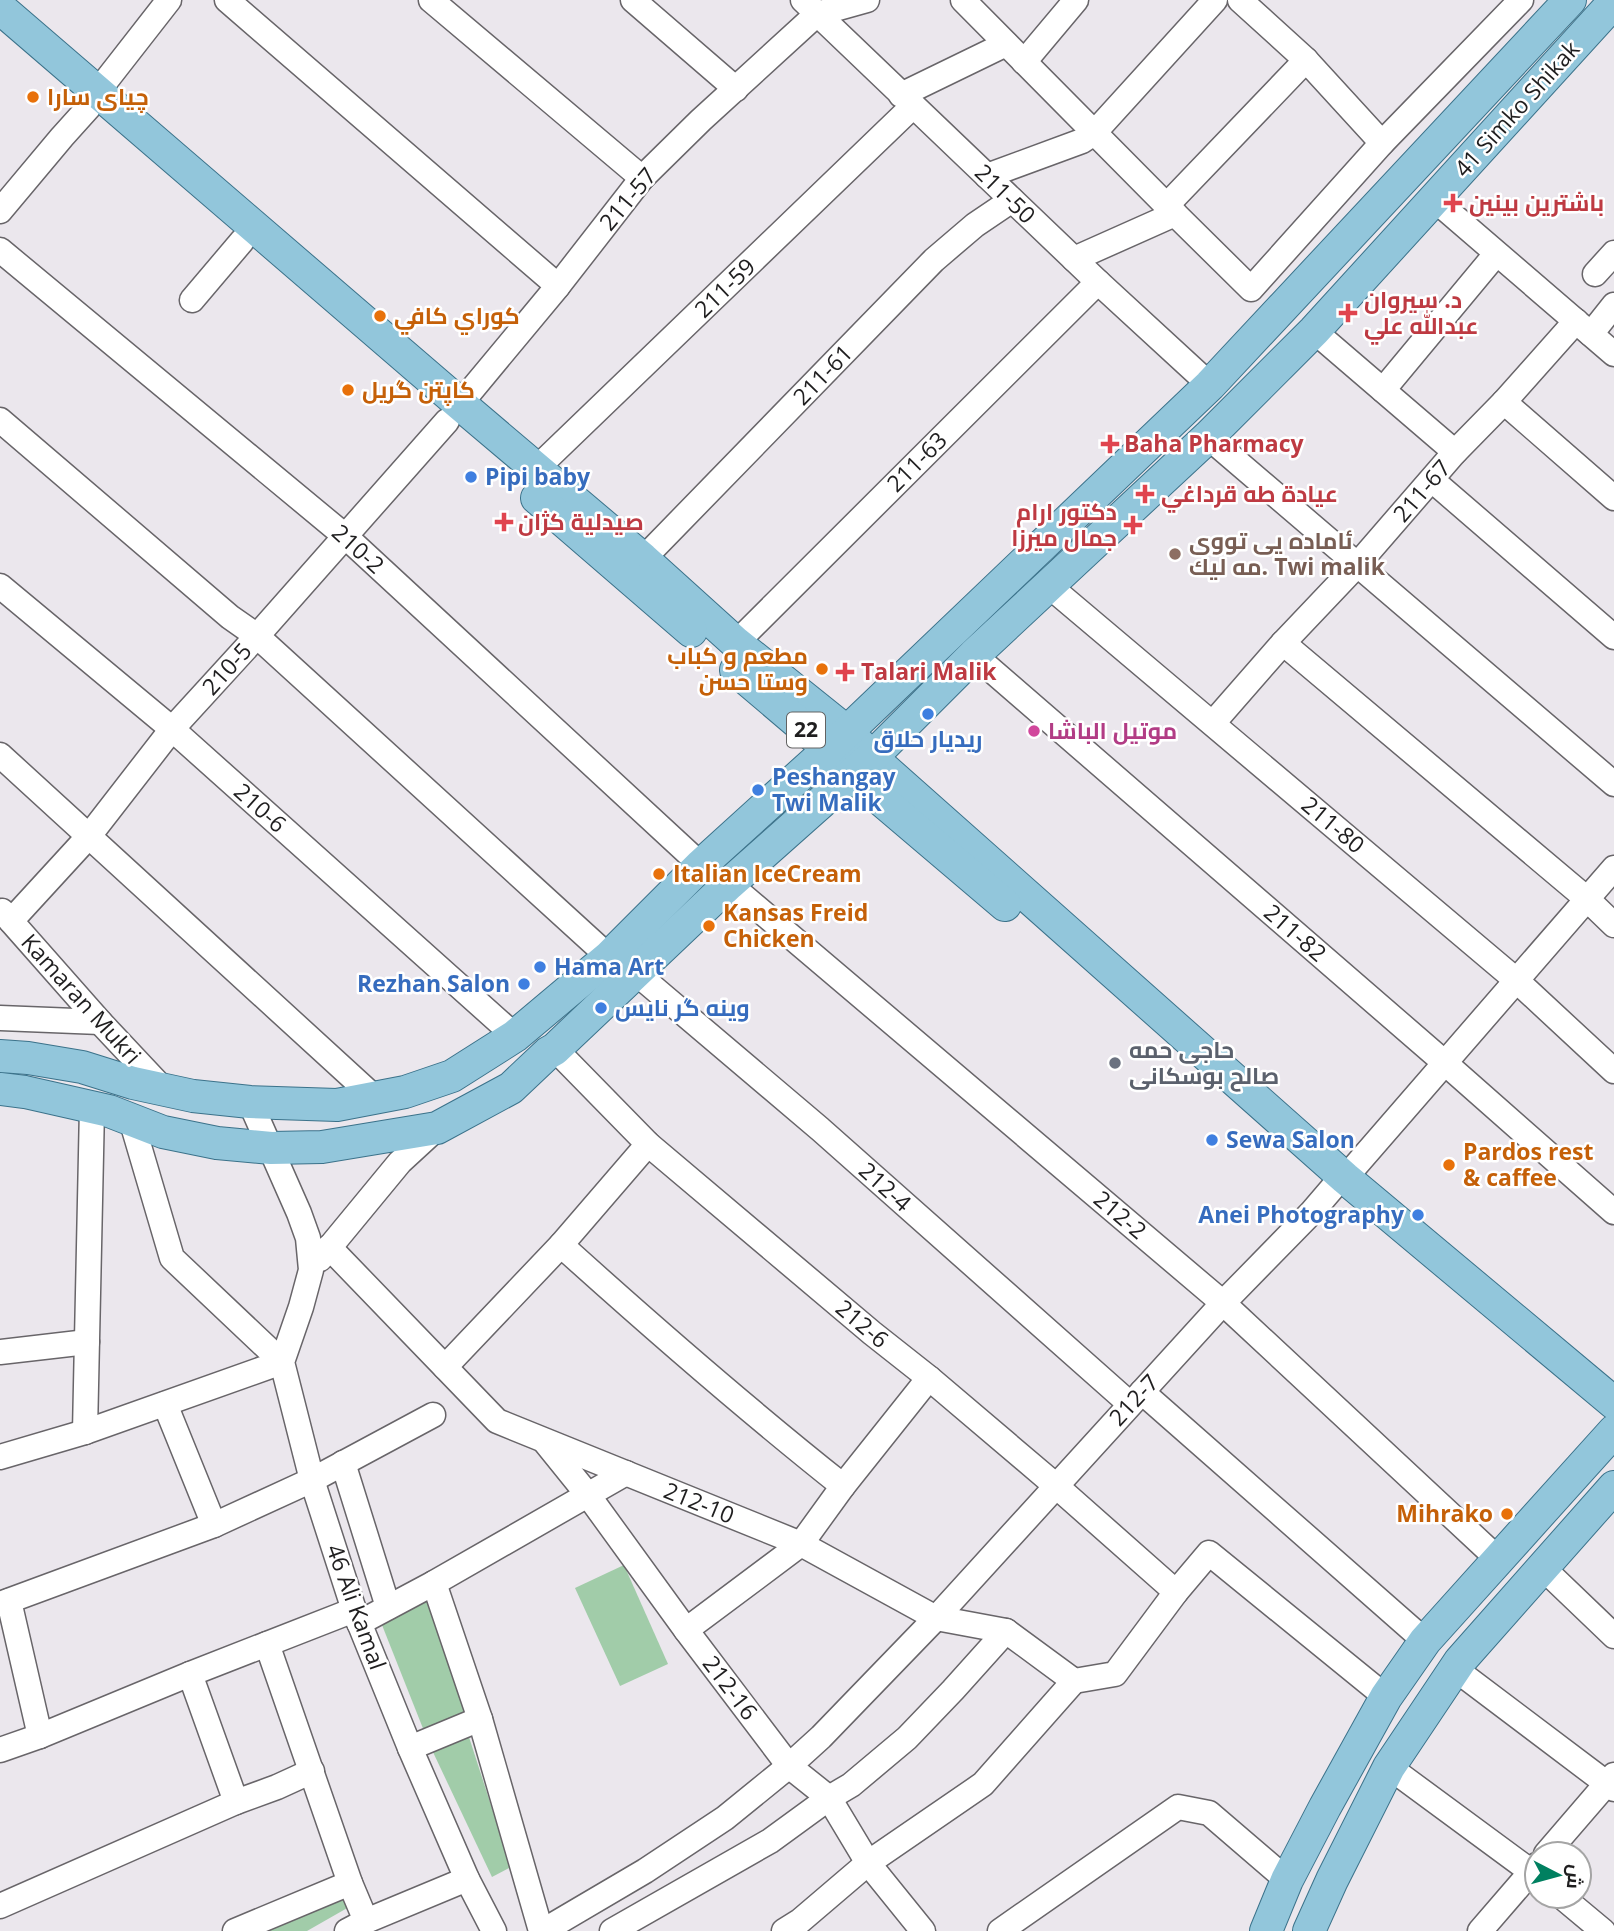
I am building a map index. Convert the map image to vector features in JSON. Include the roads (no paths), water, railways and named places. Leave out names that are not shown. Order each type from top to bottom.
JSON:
[{"type":"main road","name":"41 Simko Shikak","points":[[0,1056],[82,1067],[133,1083],[193,1097],[337,1105],[405,1092],[452,1076],[515,1037],[609,957],[701,865],[838,741],[1210,385],[1570,0]]},
{"type":"main road","name":"41 Simko Shikak","points":[[0,1089],[109,1111],[163,1132],[217,1143],[271,1148],[322,1147],[437,1128],[511,1088],[729,884],[862,766],[1048,584],[1208,437],[1314,331],[1614,2]]},
{"type":"main road","name":"22","points":[[0,8],[242,241],[453,412],[536,470],[643,559],[736,643],[862,766],[1340,1181],[1614,1426]]},
{"type":"main road","name":"22","points":[[0,31],[93,99],[838,741]]},
{"type":"main road","points":[[1355,231],[1381,258]]},
{"type":"main road","name":"22","points":[[1340,1181],[1614,1403]]},
{"type":"main road","points":[[1266,1931],[1292,1869],[1325,1807],[1386,1698],[1425,1641],[1614,1431]]},
{"type":"main road","points":[[1309,1931],[1389,1767],[1460,1661],[1614,1487]]},
{"type":"main road","points":[[1325,1807],[1330,1822],[1336,1826],[1359,1827]]},
{"type":"main road","points":[[1292,1869],[1308,1857],[1322,1863],[1328,1869],[1332,1880]]},
{"type":"street","points":[[0,211],[93,99],[169,0]]},
{"type":"street","points":[[227,0],[558,286]]},
{"type":"street","points":[[431,0],[642,178]]},
{"type":"street","points":[[633,0],[736,89]]},
{"type":"street","points":[[810,7],[867,0]]},
{"type":"street","points":[[963,0],[1251,289],[1382,143],[1521,0]]},
{"type":"street","points":[[1024,62],[1076,0]]},
{"type":"street","points":[[987,176],[1082,141],[1094,132],[1215,0]]},
{"type":"street","points":[[1240,0],[1306,60],[1382,143]]},
{"type":"street","name":"211-57","points":[[453,412],[558,286],[642,178],[736,89],[810,7]]},
{"type":"street","name":"211-50","points":[[810,7],[1012,201],[1210,385]]},
{"type":"street","name":"211-59","points":[[536,470],[907,100],[1006,44]]},
{"type":"street","points":[[1074,259],[1171,209],[1306,60]]},
{"type":"street","points":[[1435,200],[1614,354]]},
{"type":"street","name":"211-61","points":[[643,559],[934,260],[975,225],[1012,201]]},
{"type":"street","points":[[192,300],[242,241]]},
{"type":"street","name":"210-2","points":[[0,250],[345,536],[701,865]]},
{"type":"street","points":[[1595,274],[1614,253]]},
{"type":"street","points":[[1383,390],[1496,254]]},
{"type":"street","name":"211-63","points":[[736,643],[1098,282]]},
{"type":"street","name":"211-67","points":[[1213,723],[1283,643],[1358,564],[1455,452],[1583,327],[1614,304]]},
{"type":"street","points":[[1314,331],[1455,452]]},
{"type":"street","points":[[1504,402],[1614,498]]},
{"type":"street","name":"210-5","points":[[5,915],[89,836],[172,729],[453,412]]},
{"type":"street","points":[[0,420],[230,617],[257,636],[609,957]]},
{"type":"street","points":[[1208,437],[1614,784]]},
{"type":"street","points":[[1432,480],[1614,637]]},
{"type":"street","name":"211-80","points":[[1048,584],[1516,980],[1614,1071]]},
{"type":"street","name":"210-6","points":[[0,586],[172,729],[515,1037]]},
{"type":"street","points":[[1283,643],[1587,899],[1614,925]]},
{"type":"street","name":"211-82","points":[[974,655],[1614,1212]]},
{"type":"street","points":[[0,755],[375,1098]]},
{"type":"street","name":"212-7","points":[[542,1931],[645,1871],[725,1818],[821,1737],[936,1618],[1223,1303],[1311,1213],[1614,868]]},
{"type":"street","name":"212-2","points":[[729,884],[1223,1303],[1499,1560]]},
{"type":"street","name":"Kamaran Mukri","points":[[5,915],[163,1089]]},
{"type":"street","name":"212-4","points":[[636,973],[1425,1641]]},
{"type":"street","points":[[0,1018],[100,1022]]},
{"type":"street","name":"212-6","points":[[555,1049],[648,1144],[850,1315],[929,1378],[1176,1592]]},
{"type":"street","points":[[250,1102],[299,1213],[308,1238],[312,1270]]},
{"type":"street","points":[[85,1432],[92,1108]]},
{"type":"street","points":[[131,1119],[172,1258],[282,1362]]},
{"type":"street","points":[[282,1362],[312,1270],[401,1163],[437,1128]]},
{"type":"street","points":[[445,1367],[561,1245],[648,1144]]},
{"type":"street","points":[[561,1245],[654,1328],[843,1486]]},
{"type":"street","name":"212-10","points":[[329,1247],[497,1420],[801,1544],[936,1618],[1006,1631],[1074,1681]]},
{"type":"street","points":[[0,1352],[87,1342]]},
{"type":"street","points":[[0,1457],[85,1432],[282,1362]]},
{"type":"street","name":"46 Ali Kamal","points":[[282,1362],[312,1480],[357,1617],[467,1880],[494,1931]]},
{"type":"street","points":[[686,1630],[801,1544],[843,1486],[929,1378]]},
{"type":"street","points":[[165,1404],[214,1525]]},
{"type":"street","points":[[40,1736],[4,1603],[214,1525],[312,1480],[433,1415]]},
{"type":"street","name":"212-16","points":[[543,1439],[588,1494],[789,1766],[829,1798],[867,1863],[923,1931]]},
{"type":"street","points":[[343,1463],[388,1607]]},
{"type":"street","points":[[0,1751],[267,1644],[388,1607],[626,1473]]},
{"type":"street","points":[[784,1931],[800,1921],[867,1863],[983,1784],[1074,1681],[1115,1674],[1176,1592],[1209,1553],[1386,1698]]},
{"type":"street","points":[[1544,1569],[1614,1636]]},
{"type":"street","points":[[434,1583],[481,1719],[542,1931]]},
{"type":"street","points":[[612,1931],[771,1841],[851,1785],[907,1738],[1006,1631]]},
{"type":"street","points":[[267,1644],[350,1883],[356,1926],[467,1880]]},
{"type":"street","points":[[1455,1669],[1612,1782],[1562,1840]]},
{"type":"street","points":[[190,1674],[236,1802]]},
{"type":"street","points":[[410,1748],[481,1719]]},
{"type":"street","points":[[1389,1767],[1523,1857]]},
{"type":"street","points":[[0,1906],[312,1771]]},
{"type":"street","points":[[1000,1931],[1178,1807],[1209,1813],[1292,1869]]},
{"type":"street","points":[[235,1931],[350,1883]]},
{"type":"street","points":[[1480,1931],[1523,1884]]},
{"type":"street","points":[[1578,1910],[1603,1931]]},
{"type":"place","name":"چیای سارا","points":[[33,97]]},
{"type":"place","name":"باشترين بينين","points":[[1453,203]]},
{"type":"place","name":"د. سيروان عبدالله علي","points":[[1348,313]]},
{"type":"place","name":"كوراي كافي","points":[[380,316]]},
{"type":"place","name":"کاپتن گریل","points":[[348,390]]},
{"type":"place","name":"Baha Pharmacy","points":[[1110,444]]},
{"type":"place","name":"Pipi baby","points":[[471,477]]},
{"type":"place","name":"عيادة طه قرداغي","points":[[1145,494]]},
{"type":"place","name":"صيدلية كژان","points":[[504,522]]},
{"type":"place","name":"دكتور ارام جمال ميرزا","points":[[1133,525]]},
{"type":"place","name":"ئاماده يى تووى مه ليك. Twi malik","points":[[1175,554]]},
{"type":"place","name":"مطعم و کباب وستا حسن","points":[[822,669]]},
{"type":"place","name":"Talari Malik","points":[[845,672]]},
{"type":"place","name":"ریدیار حلاق","points":[[928,714]]},
{"type":"place","name":"موتيل الباشا","points":[[1034,731]]},
{"type":"place","name":"Peshangay Twi Malik","points":[[758,790]]},
{"type":"place","name":"Italian IceCream","points":[[659,874]]},
{"type":"place","name":"Kansas Freid Chicken","points":[[709,926]]},
{"type":"place","name":"Hama Art","points":[[540,967]]},
{"type":"place","name":"Rezhan Salon","points":[[524,984]]},
{"type":"place","name":"وینه گر نایس","points":[[601,1008]]},
{"type":"place","name":"حاجی حمه صالح بوسکانی","points":[[1115,1063]]},
{"type":"place","name":"Sewa Salon","points":[[1212,1140]]},
{"type":"place","name":"Pardos rest & caffee","points":[[1449,1165]]},
{"type":"place","name":"Anei Photography","points":[[1418,1215]]},
{"type":"place","name":"Mihrako","points":[[1507,1514]]}]
